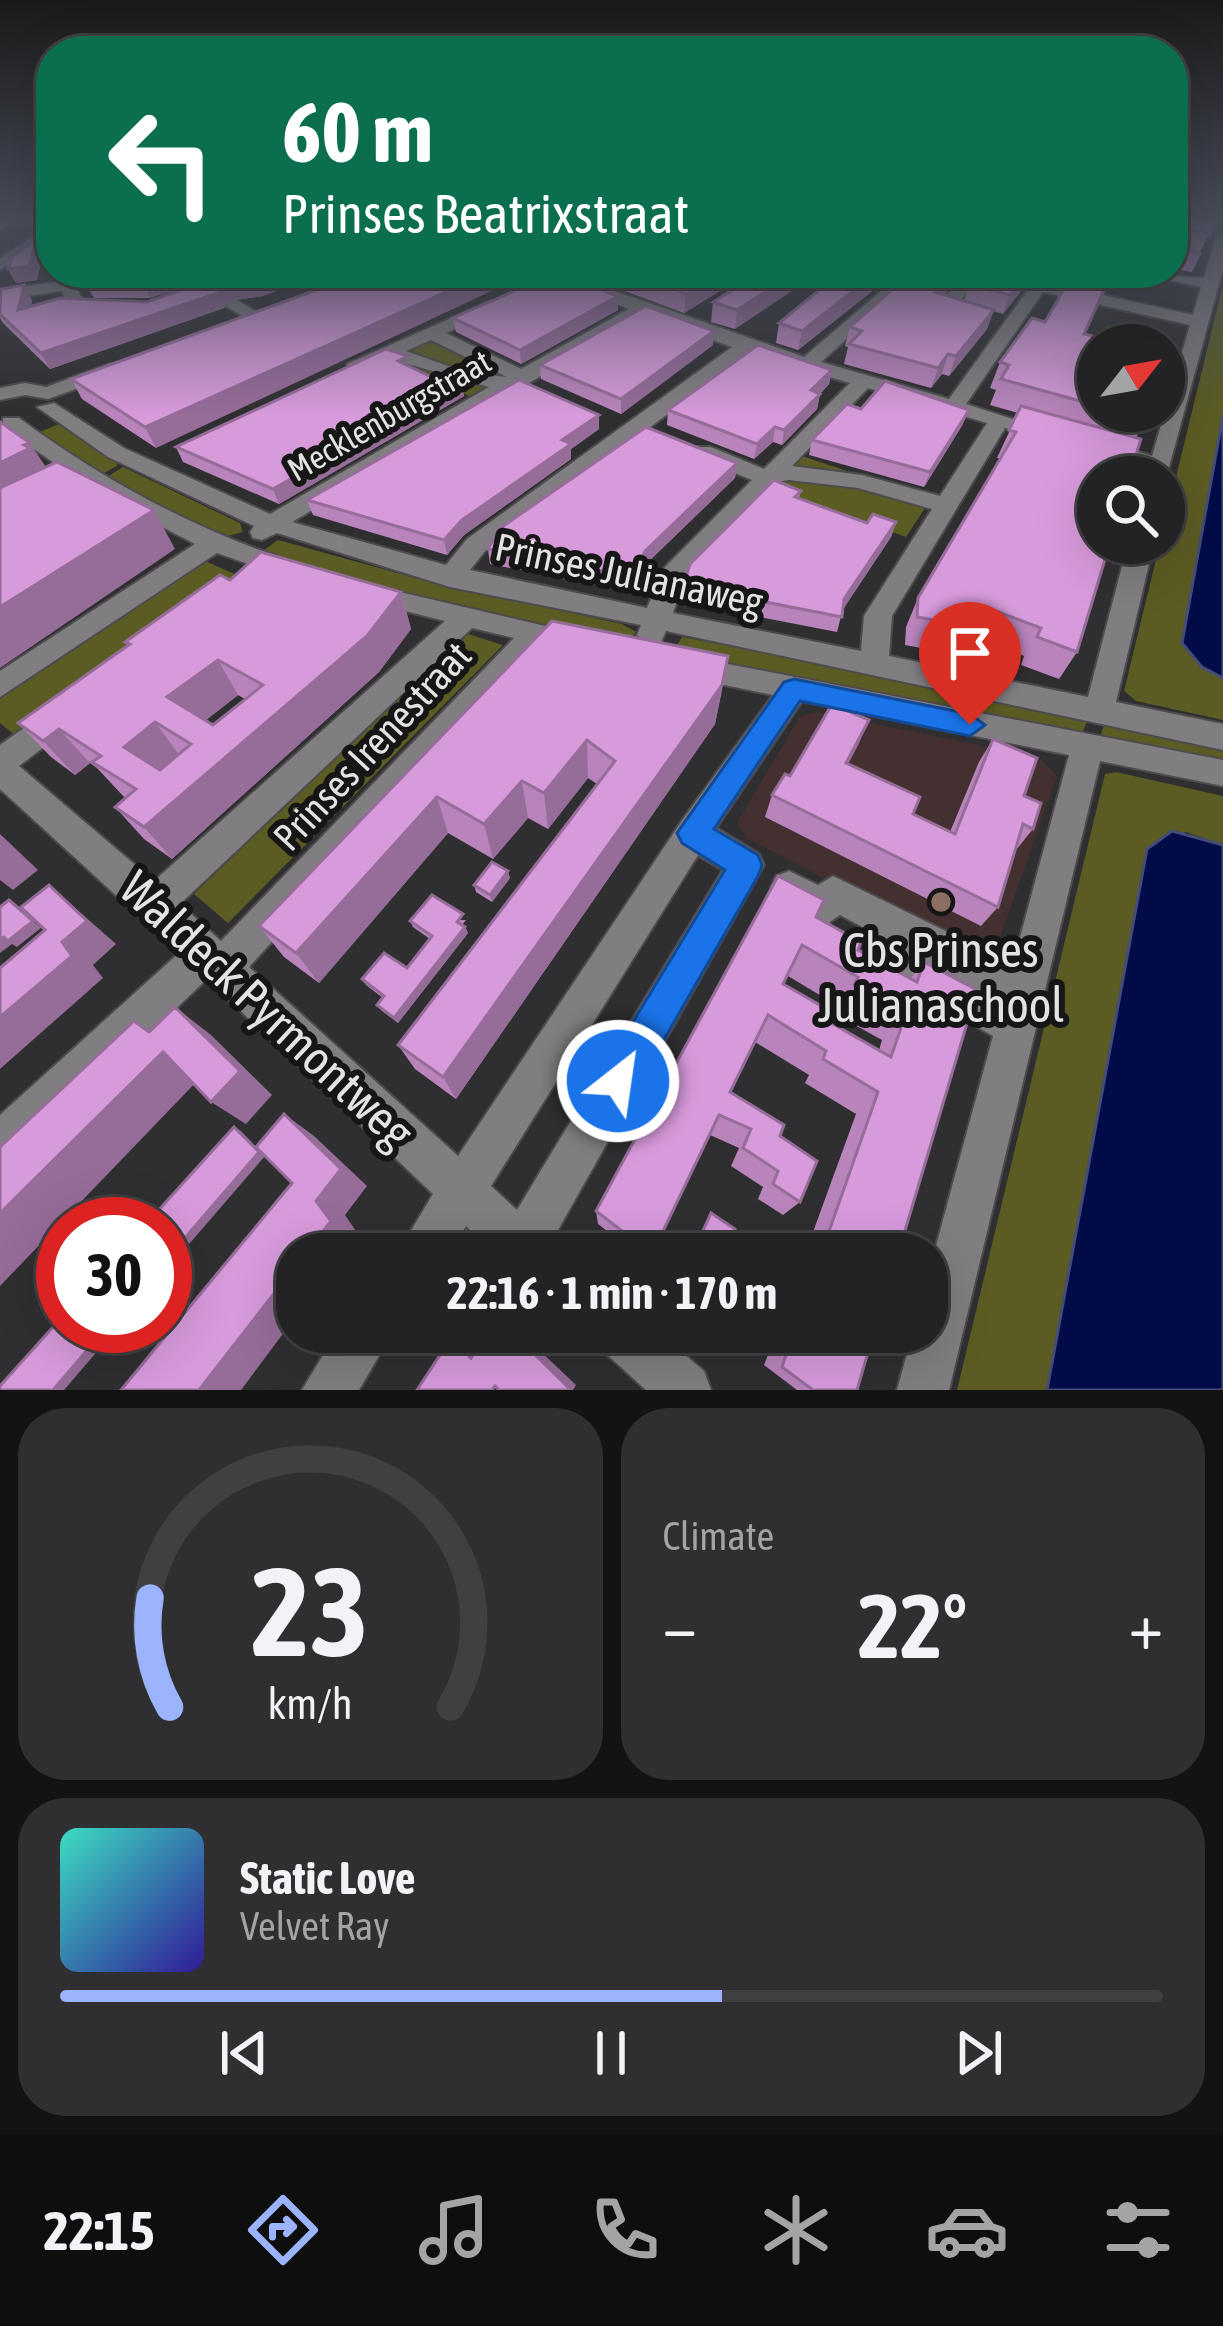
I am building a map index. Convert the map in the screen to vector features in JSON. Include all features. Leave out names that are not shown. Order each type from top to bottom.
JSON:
[{"type":"street","points":[[1163,456],[1210,285]]},
{"type":"street","points":[[0,296],[36,287]]},
{"type":"street","points":[[69,288],[76,307],[133,308]]},
{"type":"street","points":[[208,288],[256,317]]},
{"type":"street","points":[[588,288],[642,309],[694,319],[746,346],[1112,456]]},
{"type":"street","points":[[806,364],[895,288]]},
{"type":"street","points":[[964,288],[942,309],[1009,326]]},
{"type":"street","points":[[953,407],[1037,288]]},
{"type":"street","points":[[1073,288],[1199,322]]},
{"type":"street","points":[[184,297],[217,293]]},
{"type":"street","points":[[325,381],[514,295]]},
{"type":"street","name":"Mecklenburgstraat","points":[[0,686],[227,548],[642,309]]},
{"type":"street","points":[[234,325],[276,310]]},
{"type":"street","points":[[432,333],[520,382]]},
{"type":"street","points":[[450,578],[476,544],[643,430],[746,346]]},
{"type":"street","points":[[389,352],[462,377],[520,382]]},
{"type":"street","points":[[6,423],[123,366]]},
{"type":"street","points":[[0,367],[10,392],[48,400]]},
{"type":"street","points":[[622,653],[655,618],[673,574],[862,382]]},
{"type":"street","name":"Prinses Julianaweg","points":[[48,400],[144,470],[272,524],[450,578],[874,665],[1223,773]]},
{"type":"street","points":[[874,665],[878,616],[999,420]]},
{"type":"street","name":"Prinses Julianaweg","points":[[6,423],[81,486],[270,564],[464,620],[794,689],[1093,730],[1223,736]]},
{"type":"street","points":[[643,430],[764,477],[789,473],[862,482],[910,500],[946,504]]},
{"type":"street","points":[[144,470],[176,451]]},
{"type":"street","points":[[236,590],[270,564]]},
{"type":"street","points":[[922,1390],[1136,564]]},
{"type":"street","name":"Prinses Irenestraat","points":[[154,904],[464,620]]},
{"type":"street","name":"Prinses Irenestraat","points":[[0,1145],[214,961],[534,635]]},
{"type":"street","points":[[435,1233],[693,833],[794,689]]},
{"type":"street","points":[[1,771],[79,704]]},
{"type":"street","name":"Waldeck Pyrmontweg","points":[[1,771],[154,904],[508,1233]]},
{"type":"street","points":[[536,1233],[746,865],[693,833]]},
{"type":"street","points":[[789,888],[824,910],[914,939],[903,962],[1020,1008]]},
{"type":"street","points":[[328,1390],[354,1353]]},
{"type":"street","points":[[644,1353],[685,1390]]},
{"type":"shaded area","points":[[1223,285],[1223,415],[1182,643],[1202,667],[1223,678],[1223,720],[1136,701],[1124,691],[1155,564],[1185,564],[1185,456],[1181,456]]},
{"type":"shaded area","points":[[432,336],[511,374],[469,396],[390,356]]},
{"type":"shaded area","points":[[1223,415],[1223,678],[1202,667],[1182,643]]},
{"type":"shaded area","points":[[61,423],[118,462],[117,466],[102,474],[33,435]]},
{"type":"shaded area","points":[[793,453],[931,499],[906,537],[762,486]]},
{"type":"shaded area","points":[[123,467],[240,523],[243,532],[220,538],[102,480]]},
{"type":"shaded area","points":[[278,540],[437,584],[622,624],[636,632],[628,643],[423,603],[265,555],[264,550]]},
{"type":"shaded area","points":[[203,560],[239,576],[16,736],[0,723],[0,697]]},
{"type":"shaded area","points":[[465,633],[503,645],[228,923],[194,894]]},
{"type":"shaded area","points":[[682,637],[1090,714],[1080,739],[684,659],[674,650]]},
{"type":"shaded area","name":"Cbs Prinses Julianaschool","points":[[817,712],[1038,757],[1057,776],[990,966],[747,838],[737,823],[800,716]]},
{"type":"shaded area","points":[[1107,717],[1223,742],[1223,767],[1098,743]]},
{"type":"shaded area","points":[[1116,772],[1223,796],[1223,845],[1186,832],[1147,849],[1047,1390],[957,1390],[1105,774]]},
{"type":"shaded area","points":[[1172,831],[1223,845],[1223,1390],[1047,1390],[1147,849]]},
{"type":"building","points":[[24,285],[18,310],[60,298],[147,302],[186,288],[221,288],[41,353],[0,314],[1,289]]},
{"type":"building","points":[[322,288],[455,288],[145,427],[71,379]]},
{"type":"building","points":[[521,288],[596,288],[618,296],[520,350],[453,318]]},
{"type":"building","points":[[735,288],[771,288],[737,310],[713,302]]},
{"type":"building","points":[[822,288],[857,288],[802,331],[779,323]]},
{"type":"building","points":[[894,288],[939,288],[935,292],[994,310],[956,356],[948,354],[938,368],[849,344],[862,331],[850,327]]},
{"type":"building","points":[[981,288],[1016,288],[1010,295]]},
{"type":"building","points":[[1065,288],[1105,288],[1089,324],[1077,324],[1077,400],[1001,379],[1009,365],[1000,362],[1032,318],[1045,322]]},
{"type":"building","points":[[646,306],[714,331],[621,399],[540,365]]},
{"type":"building","points":[[758,345],[832,370],[811,390],[820,394],[784,430],[775,427],[757,444],[668,410]]},
{"type":"building","points":[[386,349],[408,356],[398,361],[442,382],[451,377],[462,382],[273,489],[176,447]]},
{"type":"building","points":[[519,380],[599,415],[562,440],[571,444],[462,520],[444,540],[307,500]]},
{"type":"building","points":[[885,381],[969,410],[930,472],[812,440],[847,404],[861,409]]},
{"type":"building","points":[[1021,406],[1077,421],[1077,432],[1116,432],[1141,439],[1136,456],[1077,456],[1077,564],[1104,564],[1077,652],[1037,637],[1041,628],[988,608],[989,630],[917,617],[918,598],[1016,432],[1009,430]]},
{"type":"building","points":[[0,422],[30,443],[24,445],[30,448],[0,463]]},
{"type":"building","points":[[646,427],[737,463],[645,551],[634,577],[488,549],[499,529]]},
{"type":"building","points":[[57,462],[154,510],[0,607],[0,488]]},
{"type":"building","points":[[774,480],[801,491],[795,497],[867,523],[873,514],[896,522],[844,599],[842,617],[683,586],[690,564]]},
{"type":"building","points":[[261,552],[401,592],[367,636],[144,827],[115,807],[136,789],[92,762],[101,756],[59,729],[43,741],[18,723],[220,575],[230,580]],"holes":[[[218,660],[263,685],[213,725],[167,697]],[[155,722],[191,744],[160,770],[124,747]]]},
{"type":"building","points":[[552,621],[728,656],[722,685],[443,1077],[398,1045],[615,761],[587,740],[544,793],[522,781],[484,824],[437,797],[296,953],[259,926]]},
{"type":"building","points":[[832,704],[869,720],[846,763],[920,797],[913,814],[955,834],[993,739],[1037,758],[1024,796],[1041,803],[1033,829],[1023,824],[998,907],[772,795],[785,774],[790,776]]},
{"type":"building","points":[[492,862],[508,871],[490,895],[474,885]]},
{"type":"building","points":[[778,876],[824,900],[816,917],[861,942],[858,950],[917,982],[924,962],[977,990],[904,1233],[828,1233],[878,1092],[823,1059],[826,1051],[768,1015],[730,1092],[784,1125],[780,1136],[817,1161],[800,1202],[773,1184],[778,1171],[743,1148],[751,1129],[719,1115],[662,1233],[625,1233],[596,1211]],"holes":[[[802,945],[858,977],[854,985],[906,1013],[891,1057],[828,1021],[832,1012],[783,984]]]},
{"type":"building","points":[[49,885],[87,921],[62,942],[72,956],[0,1017],[0,968],[45,930],[21,907]]},
{"type":"building","points":[[432,895],[463,914],[457,922],[465,927],[394,1018],[377,1005],[384,996],[362,979],[384,953],[407,968],[432,936],[410,921]]},
{"type":"building","points":[[9,900],[33,921],[8,941],[0,939],[0,907]]},
{"type":"building","points":[[175,1007],[240,1071],[211,1102],[163,1052],[0,1213],[0,1147],[134,1021],[149,1032]]},
{"type":"building","points":[[284,1114],[341,1169],[316,1201],[331,1221],[322,1233],[276,1233],[276,1291],[199,1390],[121,1390],[152,1353],[192,1353],[192,1304],[292,1183],[256,1147]]},
{"type":"building","points":[[234,1127],[259,1152],[192,1230],[192,1197],[170,1197]]},
{"type":"building","points":[[711,1213],[735,1229],[733,1233],[702,1233]]},
{"type":"building","points":[[36,1346],[36,1353],[85,1353],[53,1390],[0,1390]]},
{"type":"building","points":[[441,1353],[466,1353],[471,1358],[474,1353],[533,1353],[571,1390],[499,1390],[495,1386],[492,1390],[417,1390]]},
{"type":"building","points":[[787,1353],[868,1353],[857,1390],[813,1390],[782,1367]]},
{"type":"place","name":"Cbs Prinses Julianaschool","points":[[941,902]]},
{"type":"route","points":[[618,1081],[746,865],[693,833],[794,689],[970,725]]}]
